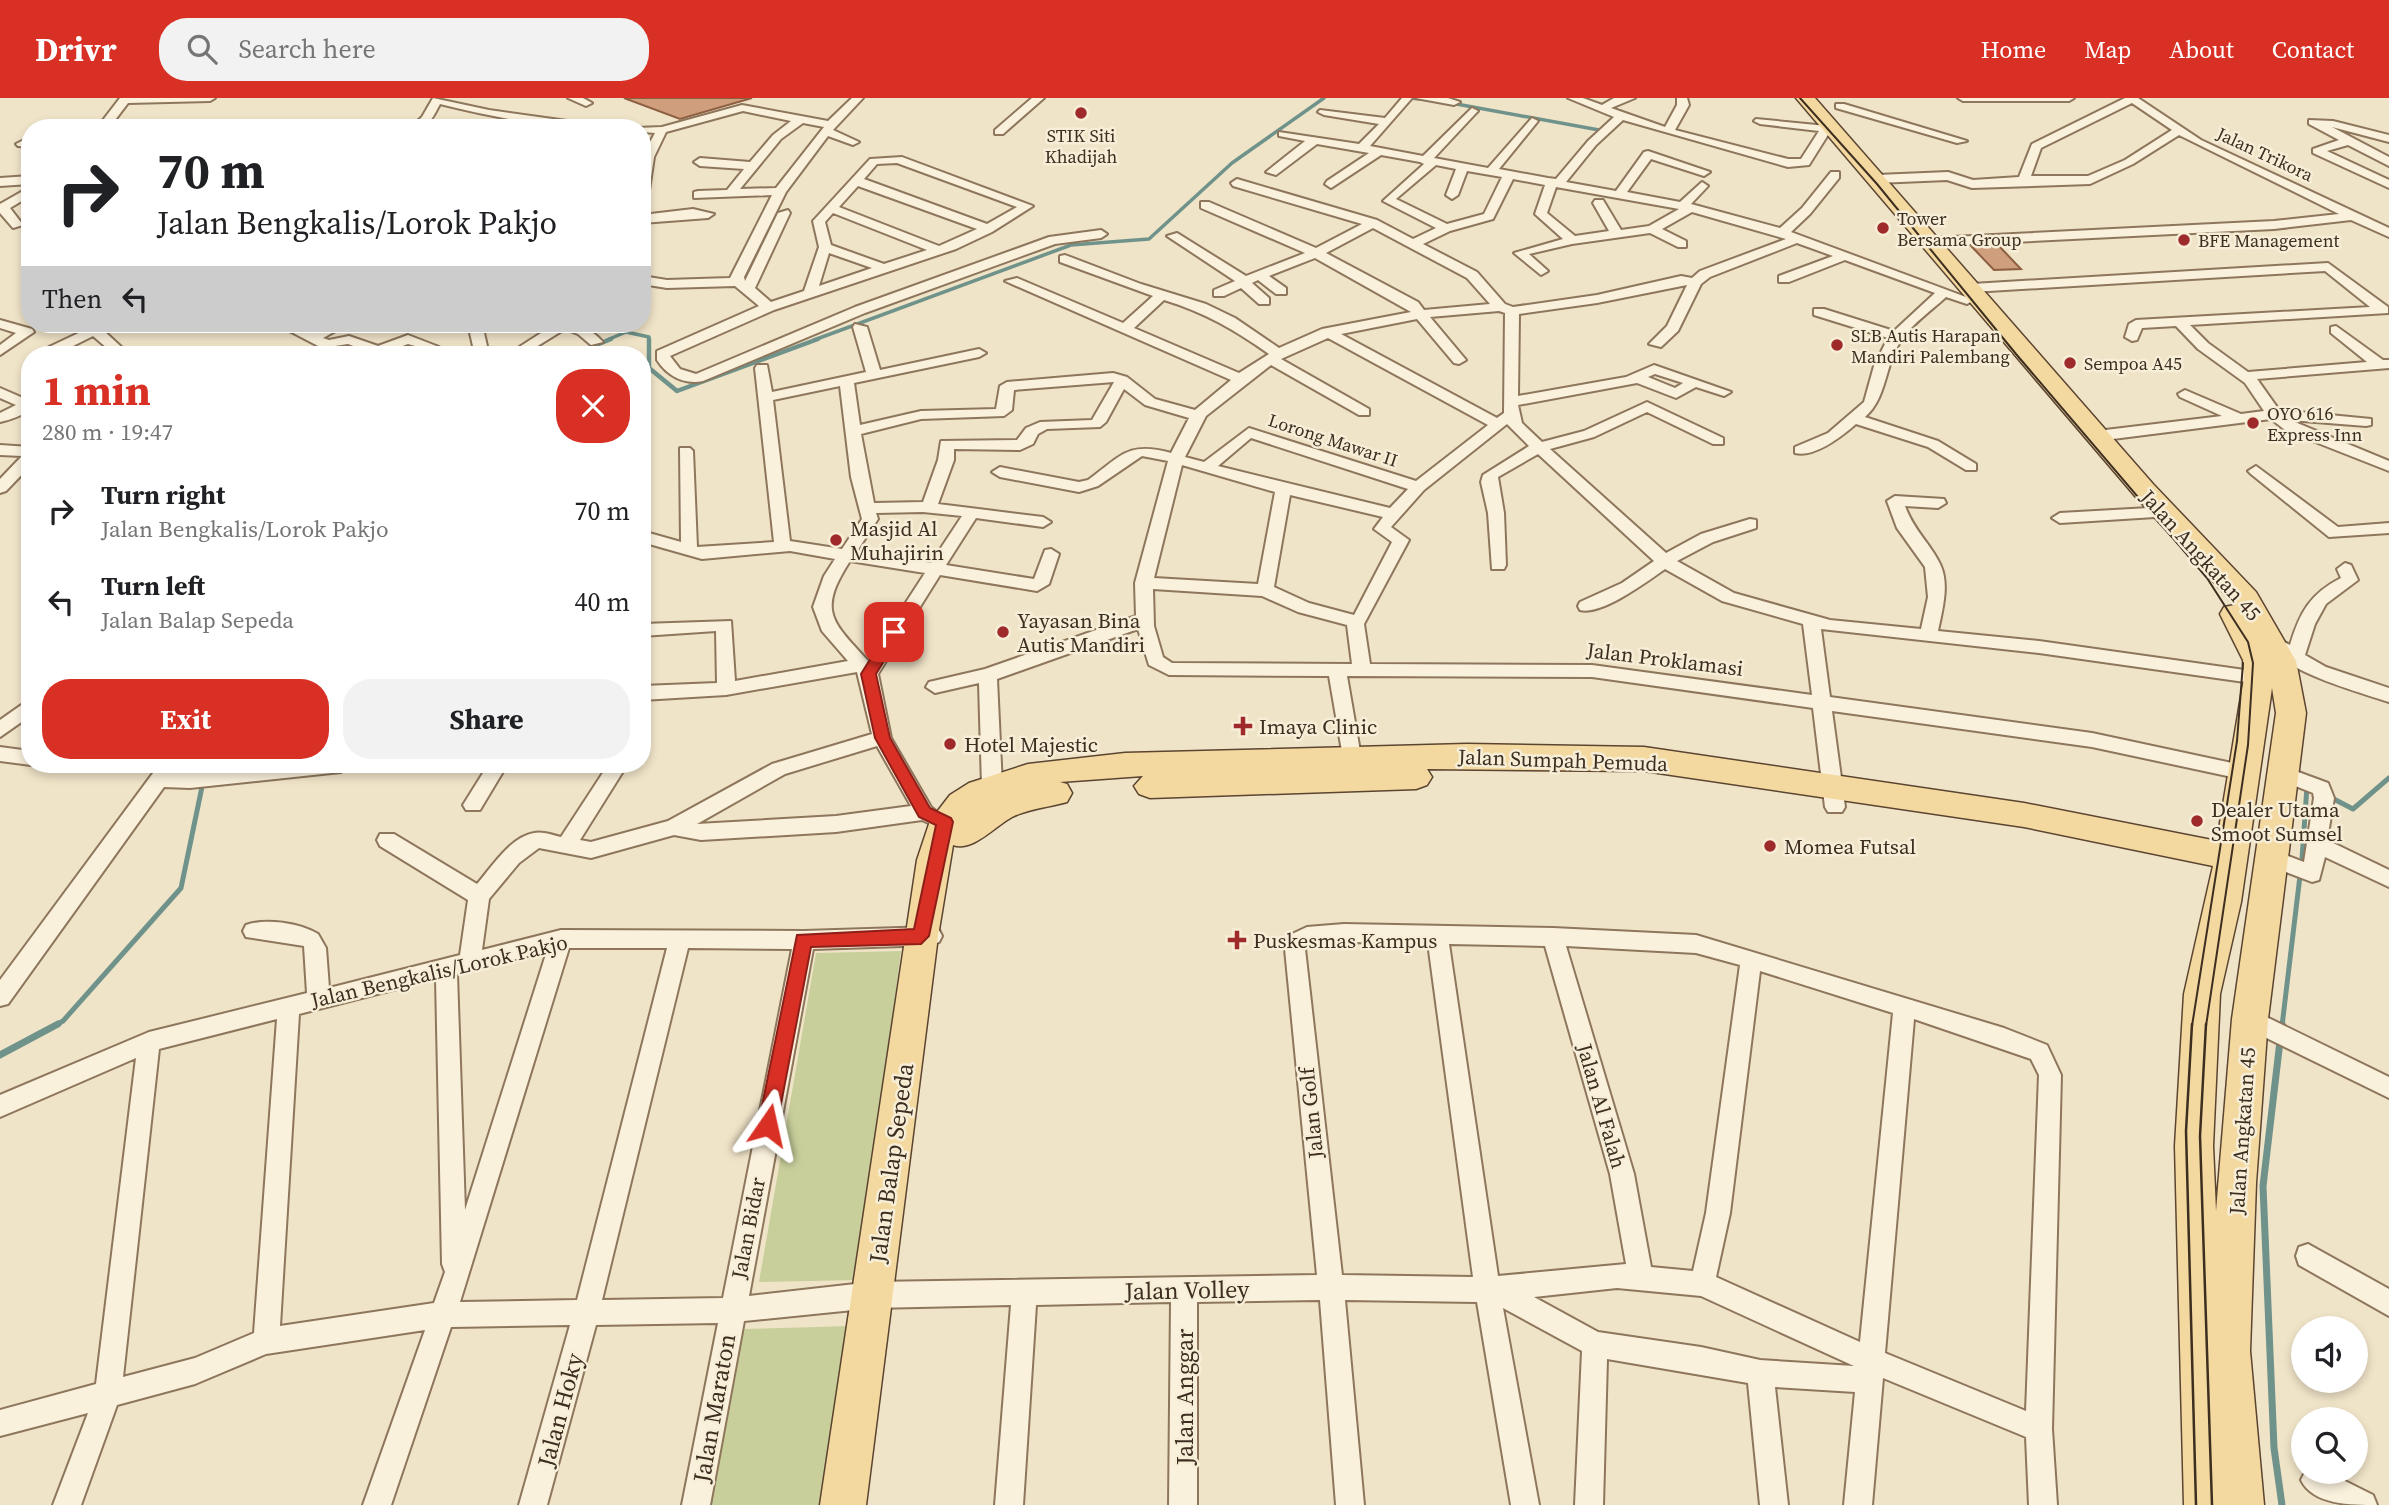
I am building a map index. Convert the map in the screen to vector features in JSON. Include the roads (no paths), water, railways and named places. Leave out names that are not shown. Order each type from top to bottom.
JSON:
[{"type":"main road","name":"Jalan Angkatan 45","points":[[1821,109],[1932,242],[1961,293],[2239,591],[2284,650],[2282,662],[2291,713],[2282,773],[2292,867],[2267,891],[2255,1021],[2252,1106],[2237,1183],[2230,1351],[2241,1505]]},
{"type":"main road","name":"Jalan Angkatan 45","points":[[1821,109],[1961,293],[2236,617],[2256,660],[2258,689],[2246,773],[2228,880],[2202,994],[2194,1146],[2207,1505]]},
{"type":"main road","points":[[2258,689],[2291,713]]},
{"type":"main road","name":"Jalan Sumpah Pemuda","points":[[943,823],[960,804],[992,786],[1068,769],[1352,757],[1553,756],[1644,759],[2044,839],[2228,880]]},
{"type":"main road","name":"Jalan Sumpah Pemuda","points":[[943,823],[1083,788],[1455,776],[1620,778],[1835,796]]},
{"type":"main road","name":"Jalan Balap Sepeda","points":[[858,1505],[880,1295],[929,936],[944,882],[943,823]]},
{"type":"main road","points":[[2228,880],[2244,891],[2267,891]]},
{"type":"main road","name":"Jalan Balap Sepeda","points":[[843,1505],[880,1295]]},
{"type":"street","points":[[110,119],[126,99],[210,98]]},
{"type":"street","points":[[471,109],[493,98]]},
{"type":"street","points":[[573,98],[586,103]]},
{"type":"street","points":[[743,285],[761,230],[780,191],[829,128],[858,98]]},
{"type":"street","points":[[999,132],[1039,98]]},
{"type":"street","points":[[1360,150],[1407,98]]},
{"type":"street","points":[[1421,98],[1454,102]]},
{"type":"street","points":[[1573,98],[1670,131],[1799,165],[1805,163],[1821,109]]},
{"type":"street","points":[[1603,109],[1615,101],[1630,98]]},
{"type":"street","points":[[1670,131],[1683,105],[1682,98]]},
{"type":"street","points":[[1964,98],[2069,98]]},
{"type":"street","points":[[427,119],[438,99],[494,114],[531,119]]},
{"type":"street","points":[[720,99],[742,108],[802,118],[829,128],[853,142]]},
{"type":"street","points":[[2024,180],[2036,146],[2132,99]]},
{"type":"street","name":"Jalan Trikora","points":[[2132,99],[2197,142],[2389,233]]},
{"type":"street","points":[[651,129],[663,130],[742,108]]},
{"type":"street","points":[[1760,121],[1821,109],[1961,141]]},
{"type":"street","points":[[1446,228],[1392,198],[1429,162],[1472,111]]},
{"type":"street","points":[[598,119],[604,113]]},
{"type":"street","points":[[1324,113],[1388,122]]},
{"type":"street","points":[[487,119],[494,114]]},
{"type":"street","points":[[1572,240],[1541,214],[1556,182],[1622,115]]},
{"type":"street","points":[[730,194],[750,166],[777,137],[802,118]]},
{"type":"street","points":[[1490,173],[1532,121]]},
{"type":"street","points":[[2389,139],[2333,124],[2314,122],[2345,142],[2389,162]]},
{"type":"street","points":[[651,147],[663,130]]},
{"type":"street","points":[[1877,179],[1948,176],[1972,184],[2024,180],[2090,180],[2129,162],[2180,131]]},
{"type":"street","points":[[1283,134],[1687,207],[1782,233],[1844,256],[1961,293],[2321,266],[2334,270],[2386,310]]},
{"type":"street","points":[[1272,172],[1314,140]]},
{"type":"street","points":[[2345,142],[2317,150],[2389,184]]},
{"type":"street","points":[[1331,184],[1377,153]]},
{"type":"street","points":[[1619,195],[1648,154],[1704,172]]},
{"type":"street","points":[[810,293],[825,247],[817,226],[869,164],[893,158],[1027,206],[988,229],[945,248],[883,268],[864,292],[698,378],[677,374],[664,362],[662,354],[665,350],[810,293],[864,292],[976,268],[1053,240],[1101,234]]},
{"type":"street","points":[[700,162],[750,166]]},
{"type":"street","points":[[1452,195],[1462,168]]},
{"type":"street","points":[[1782,233],[1806,211],[1835,175]]},
{"type":"street","points":[[1413,244],[1446,228],[1489,216],[1508,176]]},
{"type":"street","points":[[854,180],[988,229]]},
{"type":"street","points":[[0,182],[21,187]]},
{"type":"street","points":[[1237,183],[1373,223],[1472,275],[1506,309],[1507,414]]},
{"type":"street","points":[[1541,271],[1520,253],[1572,240],[1652,229],[1687,207],[1702,186]]},
{"type":"street","points":[[698,195],[780,191]]},
{"type":"street","points":[[17,225],[1,208],[21,194]]},
{"type":"street","points":[[1599,203],[1617,234]]},
{"type":"street","points":[[1205,205],[1316,253],[1413,305],[1459,360]]},
{"type":"street","points":[[830,208],[945,248],[976,268]]},
{"type":"street","points":[[743,285],[786,209]]},
{"type":"street","points":[[651,218],[708,214]]},
{"type":"street","points":[[1932,242],[2274,225],[2353,216]]},
{"type":"street","points":[[1219,293],[1316,253],[1373,223]]},
{"type":"street","points":[[1652,229],[1682,244]]},
{"type":"street","points":[[761,230],[775,231]]},
{"type":"street","points":[[1173,236],[1244,281],[1264,301]]},
{"type":"street","points":[[1656,344],[1673,328],[1695,282],[1705,274],[1796,239]]},
{"type":"street","points":[[825,247],[883,268]]},
{"type":"street","points":[[1784,279],[1844,256]]},
{"type":"street","points":[[1065,259],[1201,307],[1230,321],[1275,357],[1364,412]]},
{"type":"street","points":[[1259,275],[1281,291]]},
{"type":"street","points":[[1695,282],[1681,280],[1597,299],[1506,309],[1420,313],[1327,332],[1275,357],[1239,378],[1198,415],[1175,458],[1143,583],[1265,590],[1304,608],[1355,621],[1360,619],[1401,540],[1382,529],[1418,487],[1507,414],[1637,378],[1654,369],[1724,392]]},
{"type":"street","points":[[651,281],[743,285],[769,307]]},
{"type":"street","points":[[1012,281],[1239,378]]},
{"type":"street","points":[[1800,450],[1833,436],[1856,419],[1871,404],[1881,366],[1896,336],[1961,293]]},
{"type":"street","points":[[1126,328],[1162,295]]},
{"type":"street","points":[[2132,337],[2136,324],[2386,310]]},
{"type":"street","points":[[1819,312],[1896,336]]},
{"type":"street","points":[[2179,322],[2203,346],[2246,376],[2274,414],[2297,431],[2389,466]]},
{"type":"street","points":[[0,324],[21,328]]},
{"type":"street","points":[[860,327],[874,375]]},
{"type":"street","points":[[2336,330],[2386,364]]},
{"type":"street","points":[[1327,332],[1507,414],[1515,425],[1665,562],[1728,597],[1830,626],[1928,635],[2258,689]]},
{"type":"street","points":[[0,351],[27,333]]},
{"type":"street","points":[[59,346],[83,333]]},
{"type":"street","points":[[103,333],[115,346]]},
{"type":"street","points":[[302,333],[327,345],[349,340],[361,346]]},
{"type":"street","points":[[312,338],[322,333]]},
{"type":"street","points":[[529,346],[549,333]]},
{"type":"street","points":[[585,333],[596,342]]},
{"type":"street","points":[[392,346],[408,339],[429,346]]},
{"type":"street","points":[[764,398],[979,354]]},
{"type":"street","points":[[2246,376],[2386,364]]},
{"type":"street","points":[[762,368],[783,547]]},
{"type":"street","points":[[854,431],[921,415],[999,413],[1005,410],[1005,387],[1012,384],[1104,375],[1122,380],[1150,402],[1167,409],[1198,415]]},
{"type":"street","points":[[929,508],[946,460],[946,444],[1020,444],[1028,441],[1031,431],[1045,425],[1094,424],[1099,422],[1122,380]]},
{"type":"street","points":[[847,381],[859,477],[869,508],[867,526],[832,576],[821,607],[828,627],[865,669],[882,738],[943,823]]},
{"type":"street","points":[[0,392],[21,402]]},
{"type":"street","points":[[2185,394],[2242,420]]},
{"type":"street","points":[[1498,565],[1491,475],[1539,447],[1589,435],[1647,407],[1718,441]]},
{"type":"street","points":[[0,418],[21,409]]},
{"type":"street","points":[[2097,436],[2274,414],[2366,422]]},
{"type":"street","points":[[1856,419],[1933,444],[1971,467]]},
{"type":"street","name":"Lorong Mawar II","points":[[1207,467],[1249,432],[1418,487]]},
{"type":"street","points":[[0,450],[21,453]]},
{"type":"street","points":[[685,451],[689,551]]},
{"type":"street","points":[[1000,472],[1079,487],[1093,483],[1139,451],[1175,458],[1283,489],[1394,514]]},
{"type":"street","points":[[0,488],[21,464]]},
{"type":"street","points":[[2256,471],[2334,533],[2389,528]]},
{"type":"street","points":[[1265,590],[1283,489]]},
{"type":"street","points":[[1928,635],[1937,597],[1933,566],[1905,528],[1895,501],[1938,503]]},
{"type":"street","points":[[869,508],[929,508],[1043,522]]},
{"type":"street","points":[[651,694],[726,690],[865,669],[972,512]]},
{"type":"street","points":[[2060,518],[2149,513]]},
{"type":"street","points":[[1586,606],[1629,587],[1707,538],[1750,524]]},
{"type":"street","points":[[651,539],[702,554],[783,547],[847,554],[1039,585],[1051,554]]},
{"type":"street","points":[[2284,650],[2298,646],[2321,599],[2350,580],[2345,569]]},
{"type":"street","name":"Jalan Proklamasi","points":[[1143,583],[1145,634],[1155,661],[1169,668],[1592,671],[2092,740],[2246,773]]},
{"type":"street","points":[[935,687],[988,675],[1144,620]]},
{"type":"street","points":[[1355,621],[1362,671]]},
{"type":"street","points":[[1811,621],[1835,796]]},
{"type":"street","points":[[651,629],[725,625],[726,690]]},
{"type":"street","points":[[2284,650],[2320,671],[2389,695]]},
{"type":"street","points":[[1337,671],[1352,757]]},
{"type":"street","points":[[988,675],[992,786]]},
{"type":"street","points":[[0,730],[21,713]]},
{"type":"street","points":[[470,961],[479,896],[525,846],[540,839],[591,850],[603,849],[674,827],[779,769],[882,738]]},
{"type":"street","points":[[0,754],[21,757]]},
{"type":"street","points":[[0,997],[163,773]]},
{"type":"street","points":[[167,773],[190,781],[268,773]]},
{"type":"street","points":[[473,804],[493,773]]},
{"type":"street","points":[[567,844],[613,773]]},
{"type":"street","points":[[2282,773],[2324,794],[2317,844],[2292,867]]},
{"type":"street","points":[[674,827],[701,832],[836,824],[943,823]]},
{"type":"street","points":[[387,840],[479,896]]},
{"type":"street","points":[[2317,844],[2389,879]]},
{"type":"street","points":[[253,931],[305,934],[313,939],[318,949],[318,998]]},
{"type":"street","name":"Jalan Golf","points":[[1350,1505],[1331,1287],[1295,949],[1298,940],[1318,934],[1438,937]]},
{"type":"street","name":"Jalan Bengkalis/Lorok Pakjo","points":[[0,1106],[149,1041],[561,939],[804,940],[929,936]]},
{"type":"street","points":[[1525,1505],[1438,937],[1553,937],[1696,944],[1904,1006],[2039,1052],[2048,1064],[2050,1075],[2039,1429],[2043,1505]]},
{"type":"street","name":"Jalan Al Falah","points":[[1553,937],[1622,1174],[1641,1278]]},
{"type":"street","points":[[377,1505],[455,1279],[561,939]]},
{"type":"street","name":"Jalan Hoky","points":[[534,1505],[586,1314],[680,939]]},
{"type":"street","name":"Jalan Bidar","points":[[732,1310],[804,940]]},
{"type":"street","points":[[1702,1284],[1718,1213],[1751,959]]},
{"type":"street","points":[[446,967],[455,1279]]},
{"type":"street","points":[[266,1341],[289,1006]]},
{"type":"street","points":[[1858,1505],[1868,1370],[1904,1006]]},
{"type":"street","points":[[2255,1021],[2389,1088]]},
{"type":"street","points":[[67,1505],[108,1395],[149,1041]]},
{"type":"street","points":[[2308,1256],[2389,1303]]},
{"type":"street","name":"Jalan Volley","points":[[0,1423],[195,1371],[266,1341],[441,1315],[732,1310],[880,1295],[1331,1287],[1490,1289],[1617,1276],[1702,1284],[1868,1370],[2039,1429]]},
{"type":"street","points":[[1490,1289],[1595,1344],[1701,1360],[1760,1373],[1868,1370]]},
{"type":"street","name":"Jalan Anggar","points":[[1183,1505],[1184,1290]]},
{"type":"street","points":[[1009,1505],[1024,1293]]},
{"type":"street","name":"Jalan Maraton","points":[[696,1505],[732,1310]]},
{"type":"street","points":[[1588,1505],[1595,1344]]},
{"type":"street","points":[[1760,1373],[1774,1505]]},
{"type":"street","points":[[2323,1484],[2363,1505]]},
{"type":"waterway","points":[[814,340],[1071,245],[1149,239],[1232,163],[1324,98]]},
{"type":"waterway","points":[[1409,98],[1431,100]]},
{"type":"waterway","points":[[1451,103],[1599,130]]},
{"type":"waterway","points":[[607,340],[624,333]]},
{"type":"waterway","points":[[631,333],[649,337],[649,346]]},
{"type":"waterway","points":[[594,346],[611,339]]},
{"type":"waterway","points":[[651,370],[677,391],[818,339]]},
{"type":"waterway","points":[[54,1026],[63,1021],[181,888],[203,782],[207,773]]},
{"type":"waterway","points":[[2328,796],[2353,809],[2389,778]]},
{"type":"waterway","points":[[2282,1026],[2302,859],[2307,786],[2310,787]]},
{"type":"waterway","points":[[0,1055],[58,1024]]},
{"type":"waterway","points":[[2282,1024],[2263,1186],[2274,1448],[2282,1505]]},
{"type":"tram line","points":[[1800,98],[1877,184],[2016,354],[2207,578],[2248,642],[2253,663],[2248,745],[2206,1026]]},
{"type":"tram line","points":[[2192,1026],[2237,741],[2243,663]]},
{"type":"tram line","points":[[2192,1024],[2186,1131],[2196,1505]]},
{"type":"tram line","points":[[2206,1024],[2200,1136],[2212,1505]]},
{"type":"place","name":"STIK Siti Khadijah","points":[[1081,113]]},
{"type":"place","name":"Tower Bersama Group","points":[[1883,228]]},
{"type":"place","name":"BFE Management","points":[[2184,240]]},
{"type":"place","name":"SLB Autis Harapan Mandiri Palembang","points":[[1837,345]]},
{"type":"place","name":"Sempoa A45","points":[[2070,363]]},
{"type":"place","name":"OYO 616 Express Inn","points":[[2253,423]]},
{"type":"place","name":"Masjid Al Muhajirin","points":[[836,540]]},
{"type":"place","name":"Yayasan Bina Autis Mandiri","points":[[1003,632]]},
{"type":"place","name":"Imaya Clinic","points":[[1243,726]]},
{"type":"place","name":"Hotel Majestic","points":[[950,744]]},
{"type":"place","name":"Dealer Utama Smoot Sumsel","points":[[2197,821]]},
{"type":"place","name":"Momea Futsal","points":[[1770,846]]},
{"type":"place","name":"Puskesmas Kampus","points":[[1237,940]]}]
